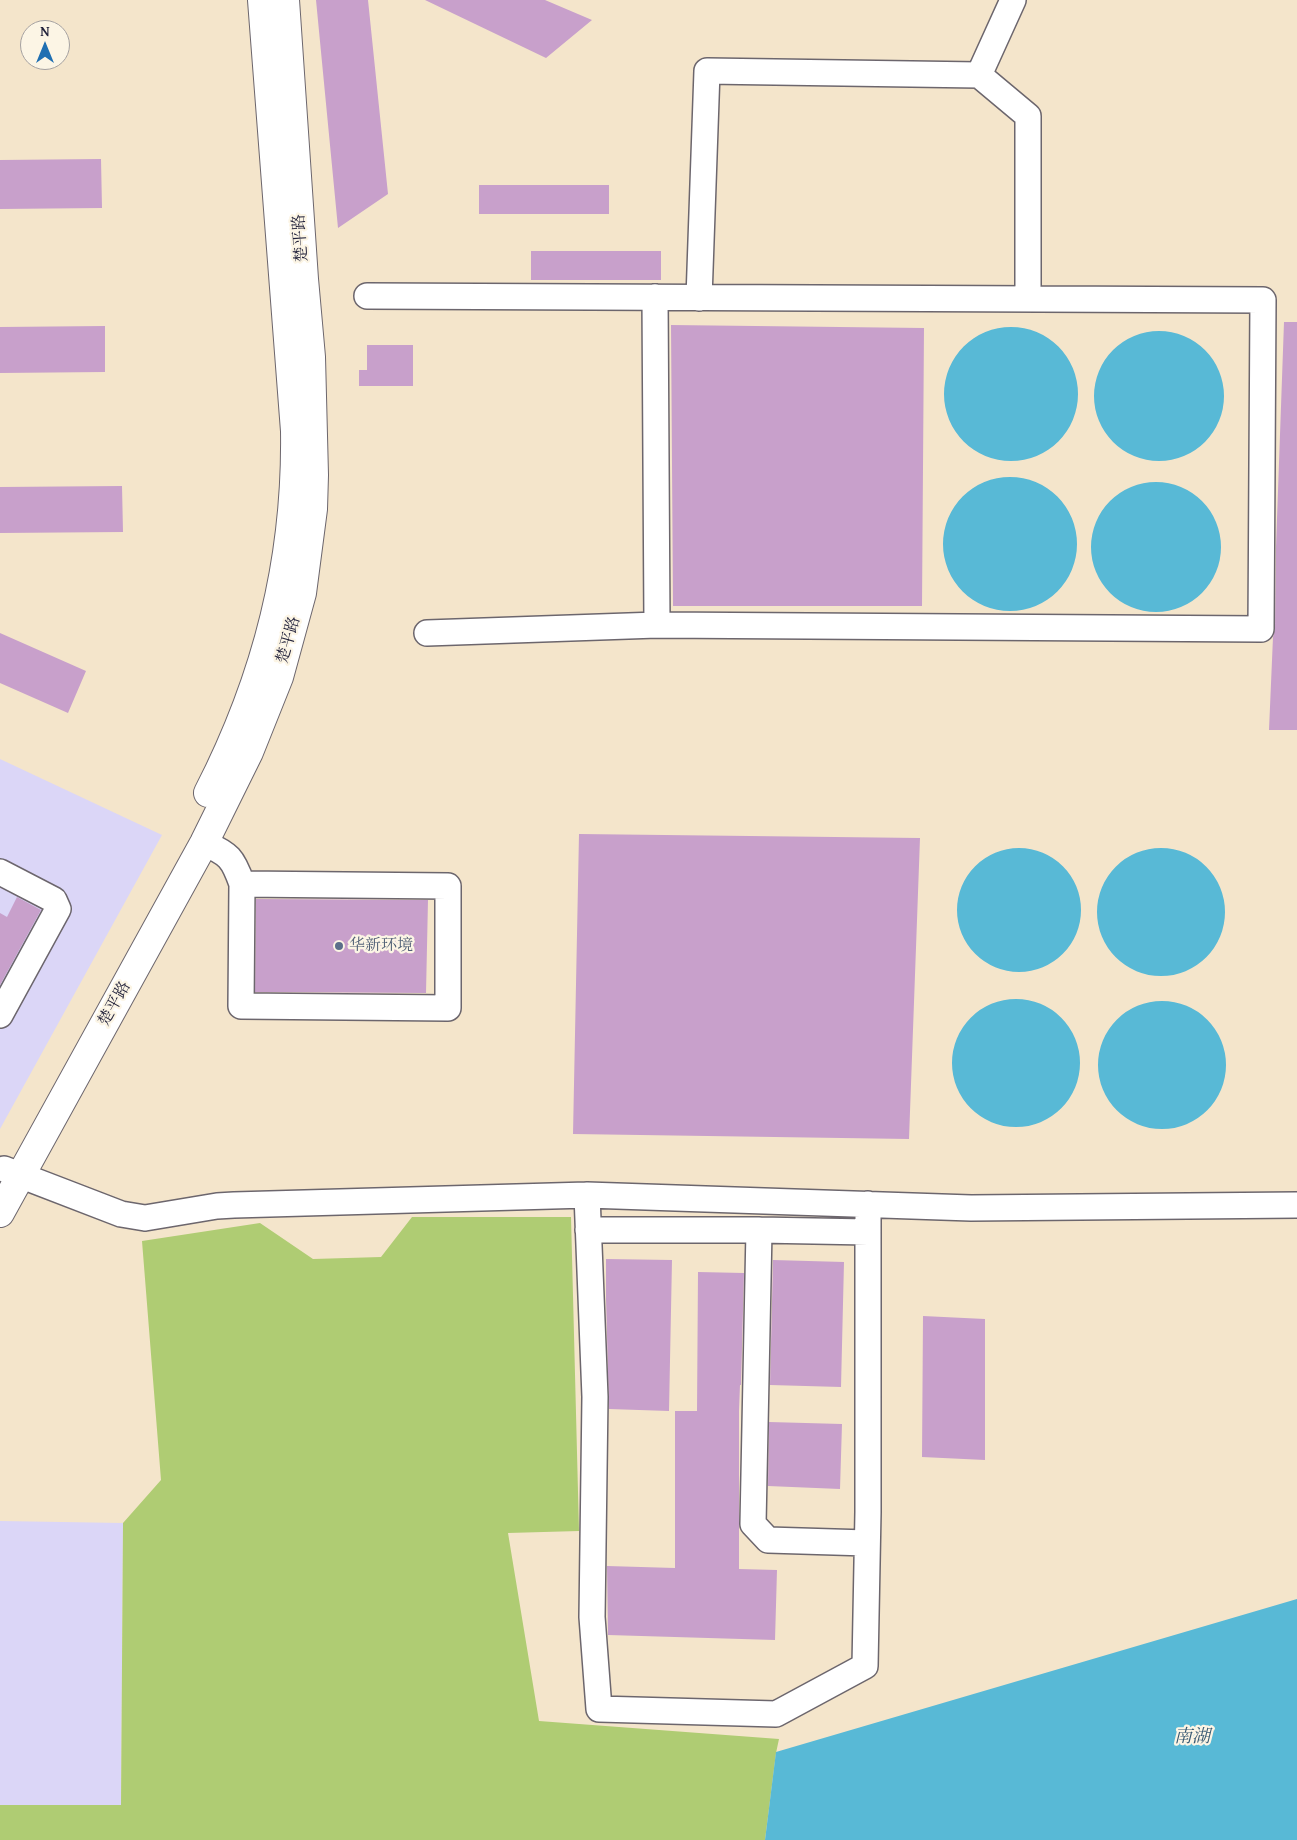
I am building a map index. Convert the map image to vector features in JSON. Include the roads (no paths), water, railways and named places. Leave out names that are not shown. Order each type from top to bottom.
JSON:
[{"type":"main road","name":"楚平路","points":[[0,1213],[8,1174],[214,782],[259,673],[281,591],[294,508],[296,473],[295,431],[262,0]]},
{"type":"main road","name":"楚平路","points":[[8,1174],[204,843],[249,752],[279,677],[302,593],[313,509],[311,357],[303,269],[285,0]]},
{"type":"street","points":[[979,75],[1013,0]]},
{"type":"street","points":[[699,298],[707,71],[979,75],[1028,116],[1028,299]]},
{"type":"street","points":[[368,296],[1263,300],[1261,629],[656,626],[427,633]]},
{"type":"street","points":[[655,297],[656,626]]},
{"type":"street","points":[[204,843],[223,851],[237,871],[242,884],[241,1006],[448,1008],[448,886],[242,884]]},
{"type":"street","points":[[0,872],[54,900],[58,909],[0,1014]]},
{"type":"street","points":[[8,1174],[121,1214],[145,1218],[234,1205],[586,1195],[971,1208],[1297,1205]]},
{"type":"street","points":[[586,1195],[595,1397],[592,1617],[599,1709],[776,1714],[865,1666],[868,1543],[868,1204]]},
{"type":"street","points":[[588,1230],[868,1232]]},
{"type":"street","points":[[759,1230],[753,1524],[768,1540],[868,1543]]},
{"type":"water","points":[[1011,327],[1036,332],[1058,347],[1073,369],[1078,394],[1073,419],[1058,441],[1036,456],[1011,461],[986,456],[964,441],[949,419],[944,394],[949,369],[964,347],[986,332]]},
{"type":"water","points":[[1159,331],[1172,332],[1184,336],[1205,350],[1219,371],[1223,383],[1223,409],[1219,421],[1205,442],[1184,456],[1172,460],[1159,461],[1146,460],[1134,456],[1113,442],[1099,421],[1095,409],[1094,396],[1095,383],[1099,371],[1113,350],[1134,336],[1146,332]]},
{"type":"water","points":[[1010,477],[1035,483],[1057,497],[1071,519],[1077,544],[1071,569],[1057,591],[1035,605],[1010,611],[985,605],[963,591],[949,569],[943,544],[949,519],[963,497],[985,483]]},
{"type":"water","points":[[1156,482],[1169,483],[1181,487],[1202,501],[1216,522],[1220,534],[1220,560],[1216,572],[1202,593],[1181,607],[1169,611],[1156,612],[1143,611],[1131,607],[1110,593],[1096,572],[1092,560],[1091,547],[1092,534],[1096,522],[1110,501],[1131,487],[1143,483]]},
{"type":"water","points":[[1019,848],[1043,852],[1063,866],[1077,886],[1081,910],[1077,934],[1063,954],[1043,968],[1019,972],[995,968],[975,954],[961,934],[957,910],[961,886],[975,866],[995,852]]},
{"type":"water","points":[[1161,848],[1174,849],[1186,853],[1206,867],[1220,887],[1224,899],[1224,925],[1220,937],[1206,957],[1186,971],[1174,975],[1161,976],[1148,975],[1136,971],[1116,957],[1102,937],[1098,925],[1097,912],[1098,899],[1102,887],[1116,867],[1136,853],[1148,849]]},
{"type":"water","points":[[1016,999],[1040,1004],[1061,1018],[1075,1039],[1080,1063],[1075,1087],[1061,1108],[1040,1122],[1016,1127],[992,1122],[971,1108],[957,1087],[952,1063],[957,1039],[971,1018],[992,1004]]},
{"type":"water","points":[[1162,1001],[1186,1006],[1207,1020],[1221,1041],[1226,1065],[1221,1089],[1207,1110],[1186,1124],[1162,1129],[1138,1124],[1117,1110],[1103,1089],[1098,1065],[1103,1041],[1117,1020],[1138,1006]]},
{"type":"water","name":"南湖","points":[[1297,1599],[1297,1840],[765,1840],[776,1752]]},
{"type":"place","name":"华新环境","points":[[339,946]]}]
